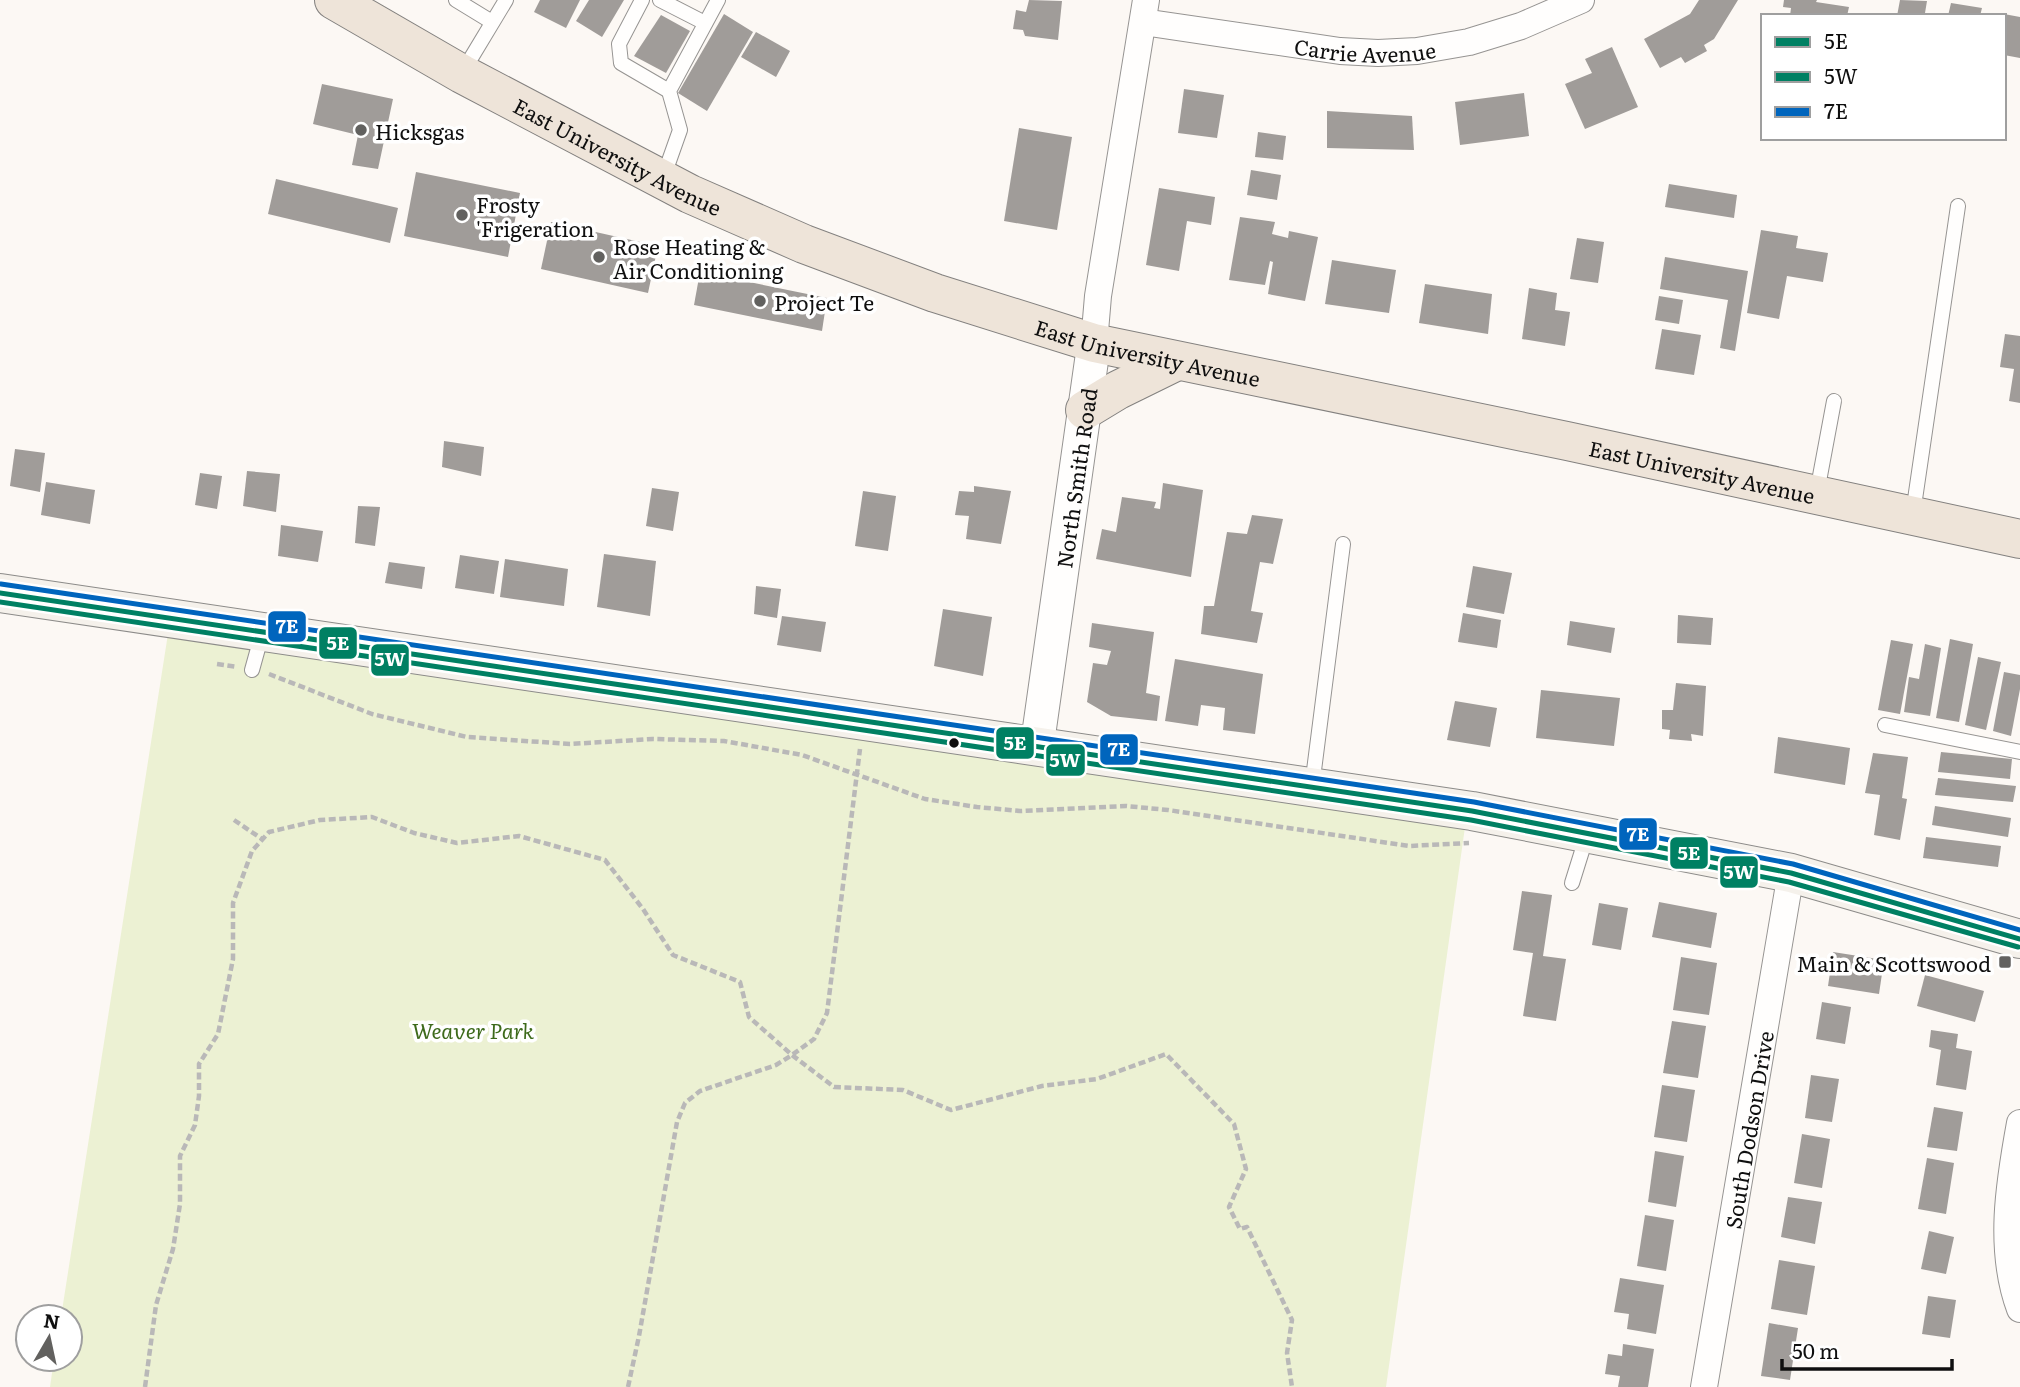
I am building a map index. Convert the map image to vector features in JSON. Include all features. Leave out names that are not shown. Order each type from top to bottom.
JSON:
[{"type":"main road","name":"East University Avenue","points":[[353,5],[462,74],[663,180],[804,244],[904,282],[1094,343],[2020,539]]},
{"type":"main road","points":[[1085,410],[1118,390],[1177,361]]},
{"type":"main road","points":[[0,593],[1472,811],[1790,873],[2020,939]]},
{"type":"street","name":"Carrie Avenue","points":[[1144,11],[1340,51],[1378,53],[1417,51],[1469,42],[1521,26],[1581,0]]},
{"type":"street","name":"North Smith Road","points":[[1037,746],[1085,410],[1098,296],[1144,11]]},
{"type":"street","name":"South Dodson Drive","points":[[1704,1387],[1790,873]]},
{"type":"street","points":[[2020,1123],[2012,1166],[2007,1224],[2009,1267],[2020,1309]]},
{"type":"lane","points":[[456,0],[492,22]]},
{"type":"lane","points":[[462,74],[506,0]]},
{"type":"lane","points":[[642,0],[619,44],[621,64],[670,91]]},
{"type":"lane","points":[[660,0],[705,23]]},
{"type":"lane","points":[[663,180],[680,130],[670,91],[718,0]]},
{"type":"lane","points":[[1912,514],[1958,206]]},
{"type":"lane","points":[[1817,494],[1834,401]]},
{"type":"lane","points":[[1312,788],[1343,544]]},
{"type":"lane","points":[[252,670],[262,633]]},
{"type":"lane","points":[[1885,724],[2020,752]]},
{"type":"lane","points":[[1572,883],[1588,834]]},
{"type":"path","points":[[217,664],[271,674],[372,714],[467,737],[570,744],[653,739],[724,741],[802,755],[925,799],[977,807],[1020,811],[1126,806],[1409,846],[1468,842],[1481,844]]},
{"type":"path","points":[[628,1387],[677,1122],[685,1103],[700,1091],[776,1065],[792,1055],[814,1039],[827,1013],[858,775],[862,720]]},
{"type":"path","points":[[145,1387],[156,1304],[173,1249],[180,1203],[180,1156],[195,1125],[199,1064],[218,1034],[233,959],[233,903],[252,851],[269,832],[320,820],[372,817],[414,833],[457,843],[519,836],[605,860],[673,954],[740,982],[749,1017],[834,1087],[902,1090],[951,1110],[1042,1086],[1097,1079],[1166,1054],[1234,1124],[1246,1169],[1229,1207],[1240,1229],[1247,1227],[1292,1320],[1287,1353],[1292,1387]]},
{"type":"path","points":[[234,820],[262,839]]},
{"type":"green space","name":"Weaver Park","points":[[170,621],[1466,820],[1386,1387],[50,1387],[52,1373],[84,1373],[84,1303],[63,1303]]},
{"type":"building","points":[[540,0],[580,0],[566,28],[534,12]]},
{"type":"building","points":[[589,0],[624,0],[602,37],[576,21]]},
{"type":"building","points":[[1029,0],[1062,1],[1058,40],[1025,36],[1023,30],[1013,29],[1016,10],[1026,12]]},
{"type":"building","points":[[1699,0],[1738,0],[1714,39],[1704,45],[1707,51],[1685,63],[1681,57],[1660,68],[1644,39],[1690,14]]},
{"type":"building","points":[[1784,0],[1817,0],[1816,2],[1849,7],[1847,14],[1790,14],[1791,8],[1783,7]]},
{"type":"building","points":[[1900,0],[1927,1],[1925,13],[1928,14],[1897,14]]},
{"type":"building","points":[[1951,3],[1982,8],[1980,14],[1948,14]]},
{"type":"building","points":[[724,14],[753,32],[707,111],[678,93]]},
{"type":"building","points":[[2006,14],[2020,17],[2020,58],[2006,55]]},
{"type":"building","points":[[661,15],[690,31],[666,73],[634,56]]},
{"type":"building","points":[[756,32],[790,51],[776,77],[741,57]]},
{"type":"building","points":[[1612,47],[1638,107],[1585,129],[1565,84],[1592,73],[1585,59]]},
{"type":"building","name":"Hicksgas","points":[[322,84],[393,99],[378,169],[352,165],[358,135],[313,124]]},
{"type":"building","points":[[1184,89],[1224,95],[1217,138],[1178,133]]},
{"type":"building","points":[[1524,93],[1529,136],[1460,145],[1455,102]]},
{"type":"building","points":[[1327,111],[1412,116],[1414,150],[1327,148]]},
{"type":"building","points":[[1019,128],[1072,137],[1057,230],[1004,221]]},
{"type":"building","points":[[1258,132],[1286,136],[1283,160],[1255,157]]},
{"type":"building","points":[[1251,170],[1281,175],[1277,200],[1247,195]]},
{"type":"building","name":"Frosty 'Frigeration","points":[[416,172],[520,193],[508,257],[404,236]]},
{"type":"building","points":[[276,179],[398,208],[390,243],[268,214]]},
{"type":"building","points":[[1669,184],[1737,195],[1734,218],[1665,207]]},
{"type":"building","points":[[1159,188],[1215,197],[1211,225],[1187,221],[1179,271],[1146,265]]},
{"type":"building","points":[[1240,217],[1275,222],[1272,234],[1288,238],[1289,231],[1318,237],[1305,301],[1268,294],[1273,262],[1270,261],[1265,285],[1229,280]]},
{"type":"building","name":"Rose Heating & Air Conditioning","points":[[551,222],[658,246],[648,293],[541,269]]},
{"type":"building","points":[[1761,230],[1798,236],[1796,248],[1828,253],[1823,282],[1787,276],[1779,319],[1747,313]]},
{"type":"building","points":[[1577,238],[1604,242],[1598,283],[1570,279]]},
{"type":"building","points":[[1665,257],[1748,271],[1735,351],[1720,348],[1728,300],[1660,289]]},
{"type":"building","points":[[1332,260],[1396,270],[1389,313],[1325,304]]},
{"type":"building","name":"Project Te","points":[[700,272],[827,298],[822,331],[694,305]]},
{"type":"building","points":[[1425,284],[1492,294],[1488,334],[1419,323]]},
{"type":"building","points":[[1529,288],[1557,293],[1555,310],[1570,312],[1565,346],[1522,339]]},
{"type":"building","points":[[1659,296],[1683,300],[1679,324],[1655,320]]},
{"type":"building","points":[[1662,329],[1701,335],[1694,375],[1655,369]]},
{"type":"building","points":[[2005,334],[2020,336],[2020,403],[2009,401],[2014,369],[2000,367]]},
{"type":"building","points":[[444,441],[484,447],[481,476],[442,467]]},
{"type":"building","points":[[15,449],[45,453],[40,492],[10,486]]},
{"type":"building","points":[[247,471],[280,474],[276,512],[243,506]]},
{"type":"building","points":[[200,473],[222,476],[217,509],[195,505]]},
{"type":"building","points":[[46,482],[95,490],[90,524],[41,515]]},
{"type":"building","points":[[1163,483],[1203,490],[1191,577],[1096,559],[1102,529],[1116,532],[1122,497],[1156,502],[1154,508],[1160,509]]},
{"type":"building","points":[[974,486],[1011,491],[1001,544],[966,539],[969,516],[955,515],[959,491],[974,492]]},
{"type":"building","points":[[652,488],[679,492],[673,531],[646,526]]},
{"type":"building","points":[[863,491],[896,496],[888,551],[855,546]]},
{"type":"building","points":[[358,506],[380,507],[375,546],[355,543]]},
{"type":"building","points":[[1252,515],[1283,519],[1273,564],[1260,562],[1251,611],[1263,613],[1257,643],[1201,634],[1204,606],[1214,606],[1227,532],[1247,534]]},
{"type":"building","points":[[281,525],[323,531],[318,562],[278,556]]},
{"type":"building","points":[[604,554],[656,561],[650,616],[597,607]]},
{"type":"building","points":[[460,555],[499,561],[494,594],[455,588]]},
{"type":"building","points":[[505,559],[568,569],[564,606],[500,597]]},
{"type":"building","points":[[389,562],[425,567],[422,589],[385,583]]},
{"type":"building","points":[[1473,566],[1512,573],[1504,614],[1466,607]]},
{"type":"building","points":[[756,586],[781,589],[777,618],[754,614]]},
{"type":"building","points":[[943,609],[992,617],[983,676],[934,666]]},
{"type":"building","points":[[1463,613],[1501,620],[1497,648],[1458,642]]},
{"type":"building","points":[[1678,615],[1713,618],[1711,645],[1677,643]]},
{"type":"building","points":[[782,616],[826,622],[821,652],[777,645]]},
{"type":"building","points":[[1570,621],[1615,628],[1611,653],[1567,645]]},
{"type":"building","points":[[1092,623],[1154,632],[1146,693],[1160,696],[1157,721],[1111,716],[1087,702],[1093,663],[1107,665],[1111,651],[1089,647]]},
{"type":"building","points":[[1950,639],[1973,644],[1959,722],[1936,718]]},
{"type":"building","points":[[1891,640],[1913,644],[1900,714],[1878,710]]},
{"type":"building","points":[[1925,644],[1941,648],[1930,716],[1904,712],[1909,677],[1919,679]]},
{"type":"building","points":[[1978,657],[2001,662],[1986,730],[1965,725]]},
{"type":"building","points":[[1175,659],[1263,674],[1255,734],[1223,730],[1225,708],[1201,705],[1198,726],[1165,721]]},
{"type":"building","points":[[2004,672],[2020,675],[2011,736],[1993,731]]},
{"type":"building","points":[[1676,683],[1706,686],[1703,736],[1691,734],[1692,741],[1669,739],[1670,730],[1662,729],[1662,710],[1673,710]]},
{"type":"building","points":[[1541,690],[1620,698],[1614,746],[1536,738]]},
{"type":"building","points":[[1455,701],[1497,708],[1490,747],[1447,740]]},
{"type":"building","points":[[1778,737],[1850,748],[1845,785],[1774,773]]},
{"type":"building","points":[[1941,752],[2012,759],[2010,779],[1938,772]]},
{"type":"building","points":[[1873,753],[1908,757],[1902,798],[1907,799],[1900,840],[1874,835],[1880,795],[1865,793]]},
{"type":"building","points":[[1938,778],[2016,786],[2013,802],[1935,795]]},
{"type":"building","points":[[1935,806],[2011,818],[2008,837],[1932,825]]},
{"type":"building","points":[[1926,837],[2001,846],[1998,867],[1923,858]]},
{"type":"building","points":[[1522,891],[1552,895],[1543,956],[1566,959],[1556,1021],[1523,1016],[1533,953],[1513,950]]},
{"type":"building","points":[[1659,902],[1717,913],[1711,948],[1652,937]]},
{"type":"building","points":[[1599,903],[1628,908],[1621,950],[1592,945]]},
{"type":"building","points":[[1833,952],[1884,960],[1879,994],[1828,986]]},
{"type":"building","points":[[1681,957],[1717,963],[1709,1015],[1673,1010]]},
{"type":"building","points":[[1925,975],[1984,991],[1975,1022],[1917,1006]]},
{"type":"building","points":[[1822,1002],[1851,1007],[1845,1044],[1816,1039]]},
{"type":"building","points":[[1672,1021],[1706,1026],[1698,1078],[1663,1073]]},
{"type":"building","points":[[1931,1030],[1958,1034],[1956,1048],[1972,1051],[1966,1090],[1936,1085],[1941,1050],[1929,1047]]},
{"type":"building","points":[[1811,1075],[1839,1079],[1832,1122],[1805,1118]]},
{"type":"building","points":[[1662,1085],[1695,1090],[1687,1142],[1654,1137]]},
{"type":"building","points":[[1934,1107],[1963,1112],[1957,1151],[1927,1147]]},
{"type":"building","points":[[1802,1134],[1830,1139],[1822,1188],[1794,1183]]},
{"type":"building","points":[[1655,1151],[1684,1156],[1676,1207],[1648,1202]]},
{"type":"building","points":[[1927,1158],[1954,1163],[1946,1214],[1918,1209]]},
{"type":"building","points":[[1788,1197],[1822,1202],[1815,1244],[1781,1237]]},
{"type":"building","points":[[1645,1215],[1674,1220],[1666,1271],[1637,1266]]},
{"type":"building","points":[[1929,1231],[1954,1237],[1946,1274],[1921,1269]]},
{"type":"building","points":[[1779,1260],[1815,1266],[1807,1315],[1771,1309]]},
{"type":"building","points":[[1620,1278],[1664,1285],[1656,1334],[1627,1329],[1629,1314],[1614,1312]]},
{"type":"building","points":[[1928,1296],[1956,1300],[1950,1338],[1922,1334]]},
{"type":"building","points":[[1769,1323],[1798,1328],[1790,1380],[1761,1376]]},
{"type":"building","points":[[1623,1344],[1654,1349],[1648,1387],[1618,1387],[1620,1376],[1605,1374],[1608,1354],[1622,1356]]},
{"type":"transit line","name":"7E","points":[[1,584],[1474,802],[1793,864],[2020,930]]},
{"type":"transit line","name":"5E","points":[[0,593],[1472,811],[1791,873],[2020,939]]},
{"type":"transit line","name":"5W","points":[[0,602],[1471,820],[1789,882],[2018,947]]},
{"type":"place","name":"Hicksgas","points":[[361,130]]},
{"type":"place","name":"Frosty 'Frigeration","points":[[462,215]]},
{"type":"place","name":"Rose Heating & Air Conditioning","points":[[599,257]]},
{"type":"place","name":"Project Te","points":[[760,301]]},
{"type":"place","name":"Main & Scottswood","points":[[2005,962]]}]
